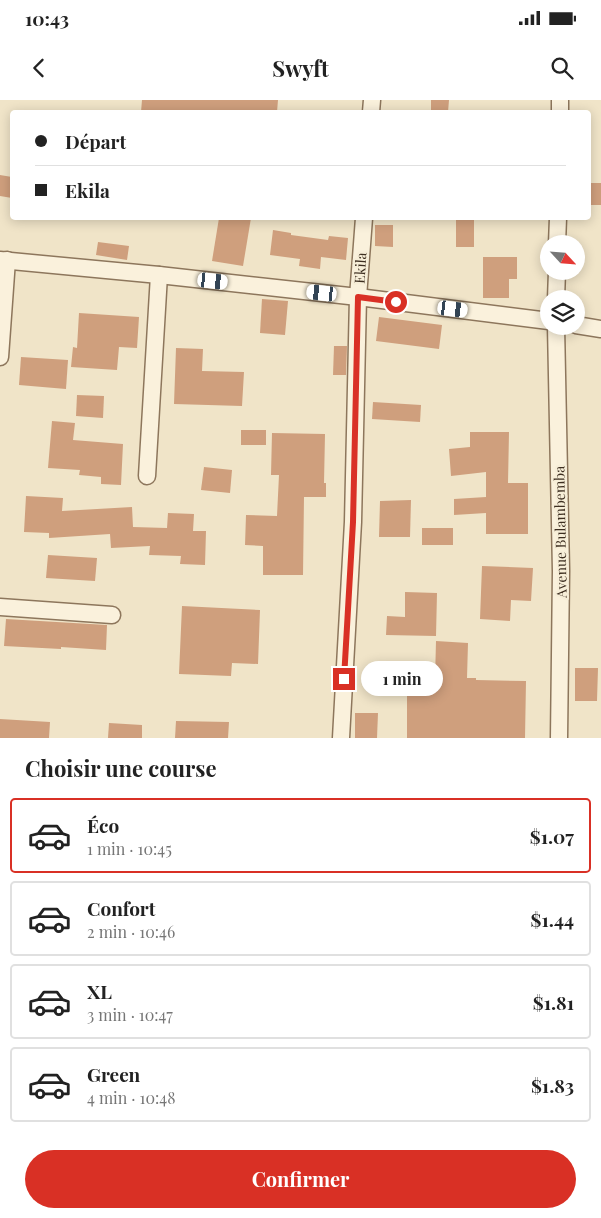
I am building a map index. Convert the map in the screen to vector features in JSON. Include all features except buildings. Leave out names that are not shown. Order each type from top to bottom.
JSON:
[{"type":"street","name":"Ekila","points":[[342,738],[353,522],[358,297],[364,220]]},
{"type":"street","points":[[557,235],[558,220]]},
{"type":"street","points":[[0,357],[3,260],[358,297],[540,320]]},
{"type":"street","points":[[147,476],[159,275]]},
{"type":"street","points":[[585,326],[601,329]]},
{"type":"street","name":"Avenue Bulambemba","points":[[556,335],[561,571],[559,738]]},
{"type":"street","points":[[0,606],[112,616]]},
{"type":"route","points":[[344,679],[353,522],[358,297],[396,302]]}]
